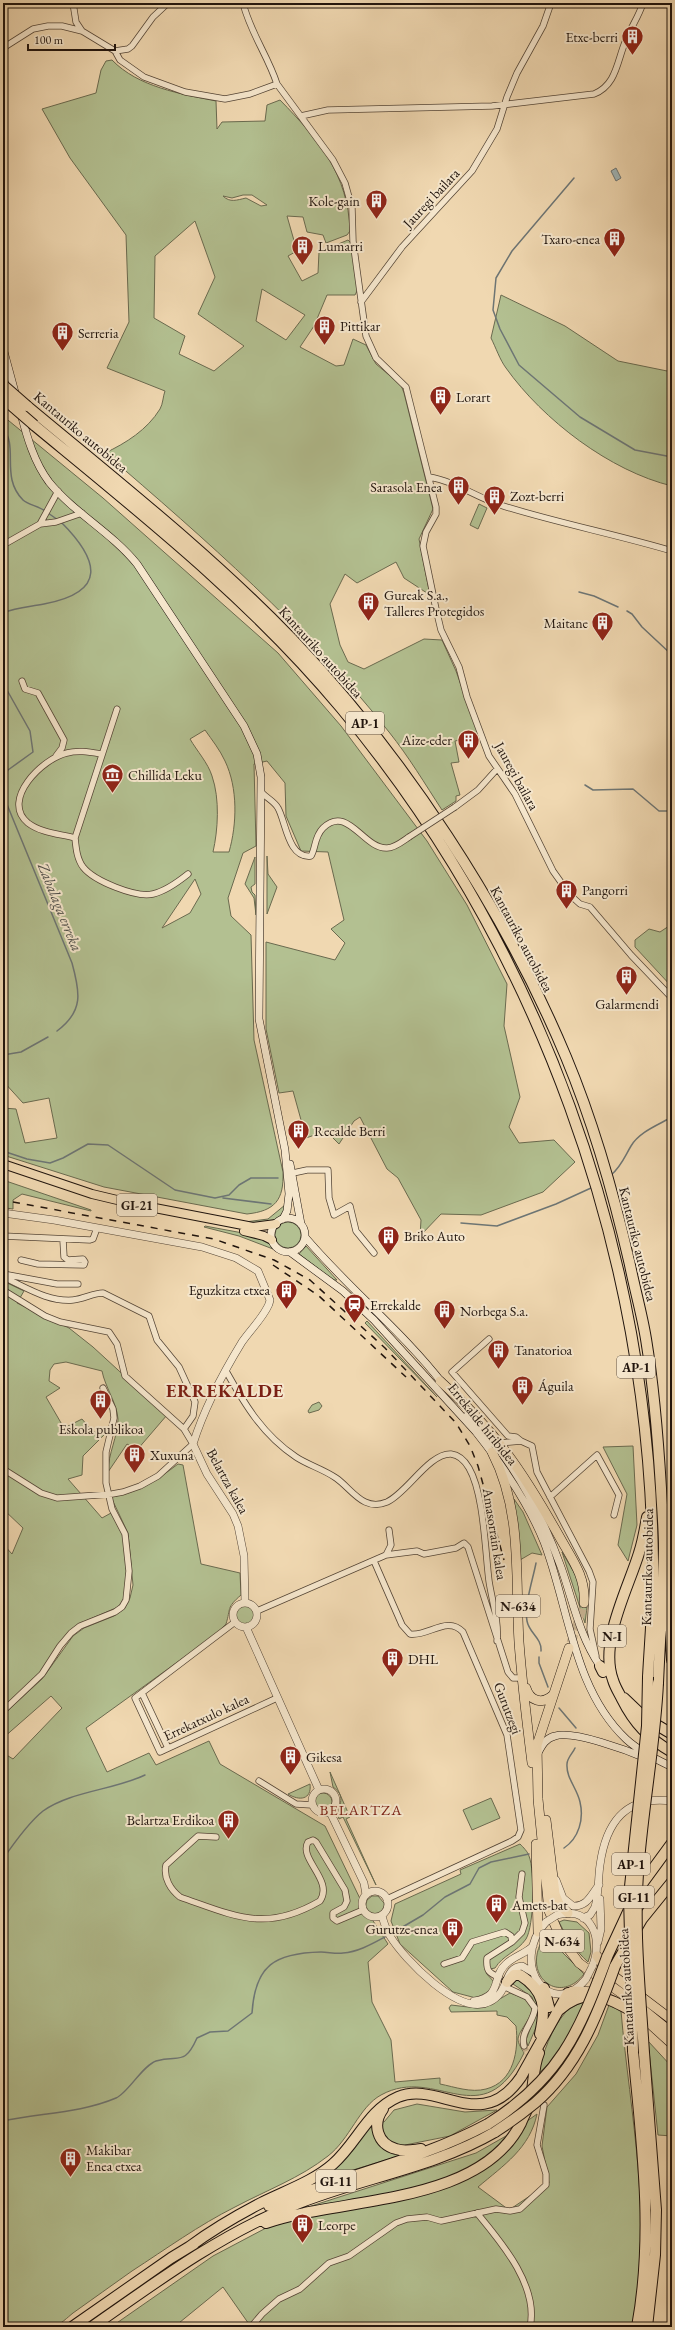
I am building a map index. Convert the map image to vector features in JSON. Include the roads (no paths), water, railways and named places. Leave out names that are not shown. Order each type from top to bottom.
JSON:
[{"type":"highway","name":"Kantauriko autobidea","points":[[3,385],[199,550],[251,597],[321,671],[374,734],[418,792],[453,846],[527,975],[566,1058],[590,1126],[622,1233],[645,1335],[650,1366],[658,1443],[664,1546],[655,1734],[639,1869],[638,2052],[656,2210],[655,2255],[647,2327]]},
{"type":"highway","name":"Kantauriko autobidea","points":[[3,398],[146,517],[244,603],[314,678],[366,740],[410,798],[481,912],[537,1022],[580,1132],[611,1235],[633,1343],[642,1409],[651,1502],[653,1563],[646,1726],[629,1896],[647,2230],[643,2287],[637,2327]]},
{"type":"highway","points":[[440,1381],[483,1414],[521,1471],[580,1573],[585,1592],[584,1603]]},
{"type":"highway","name":"N-634","points":[[492,1452],[509,1492],[515,1526],[522,1678],[532,1764],[538,1799],[547,1903],[553,1922],[561,1939],[579,1963],[644,2010],[672,2033]]},
{"type":"highway","name":"N-I","points":[[651,1502],[639,1553],[618,1610],[610,1645],[611,1672],[613,1680],[630,1714],[645,1733],[672,1752]]},
{"type":"highway","points":[[664,1546],[668,1565],[672,1660]]},
{"type":"highway","name":"N-634","points":[[538,1799],[537,1755],[539,1737],[569,1648]]},
{"type":"highway","points":[[522,1678],[531,1698],[544,1700],[553,1695]]},
{"type":"highway","points":[[624,1697],[645,1718],[672,1734]]},
{"type":"highway","name":"N-634","points":[[532,1764],[536,1830],[538,1932]]},
{"type":"highway","name":"N-634","points":[[538,1780],[552,1860],[557,1900],[568,1913]]},
{"type":"highway","name":"GI-11","points":[[72,2327],[189,2247],[259,2210],[304,2191],[439,2147],[488,2124],[528,2095],[572,2041],[589,2007],[602,1957],[639,1888],[672,1843]]},
{"type":"highway","name":"GI-11","points":[[92,2327],[197,2255],[272,2214],[305,2200],[439,2158],[475,2144],[496,2132],[536,2102],[573,2059],[599,2011],[615,1966],[642,1919],[672,1882]]},
{"type":"highway","points":[[602,1957],[606,1970],[672,2020]]},
{"type":"highway","points":[[504,1982],[514,1975],[520,1975],[540,1996],[545,2011],[540,2036]]},
{"type":"highway","points":[[532,2056],[549,2010],[548,1998],[544,1988]]},
{"type":"highway","points":[[189,2247],[219,2225],[306,2181],[332,2165],[347,2149],[373,2114],[398,2097],[410,2094],[475,2104],[494,2101],[515,2086],[555,2014],[570,1992],[596,1992],[612,1996],[645,2018],[672,2044]]},
{"type":"highway","points":[[555,2014],[572,2001],[590,1996],[614,2001],[645,2018]]},
{"type":"highway","points":[[241,2231],[288,2216],[422,2190],[469,2172],[487,2162],[500,2150],[520,2124],[531,2099],[536,2061],[548,2027]]},
{"type":"highway","points":[[386,2104],[379,2115],[377,2126],[380,2138],[384,2143],[395,2149],[402,2150],[439,2147]]},
{"type":"main road","points":[[3,348],[33,452],[45,475],[58,491],[82,513],[110,535],[137,564],[244,726],[257,754],[262,793],[259,1019],[285,1150],[289,1194],[287,1211],[272,1231],[272,1240],[281,1251],[290,1252],[299,1249],[305,1237],[301,1224],[293,1173],[285,1150]]},
{"type":"main road","name":"GI-21","points":[[3,1164],[92,1194],[134,1204],[252,1227],[279,1222]]},
{"type":"main road","name":"GI-21","points":[[3,1169],[102,1202],[254,1232],[272,1240]]},
{"type":"main road","points":[[3,1214],[54,1220],[202,1247],[236,1258],[258,1270],[270,1300],[269,1304],[242,1342],[226,1371],[198,1430],[193,1444]]},
{"type":"main road","points":[[279,1222],[292,1219],[301,1224]]},
{"type":"main road","name":"Errekalde hiribidea","points":[[305,1237],[335,1272],[391,1326],[496,1446],[519,1480],[542,1522],[561,1567],[580,1628],[602,1669]]},
{"type":"main road","name":"Errekalde hiribidea","points":[[290,1252],[334,1284],[360,1306],[392,1338],[492,1452],[517,1488],[538,1529],[557,1580],[576,1652],[596,1698],[611,1722],[625,1738],[644,1753],[672,1768]]},
{"type":"main road","name":"Belartza kalea","points":[[193,1444],[207,1474],[238,1526],[244,1556],[245,1602]]},
{"type":"main road","points":[[246,1628],[256,1622],[257,1611],[253,1605],[245,1602],[238,1605],[234,1611],[235,1622],[246,1628],[319,1790]]},
{"type":"main road","points":[[537,1755],[542,1745],[550,1738],[568,1735],[617,1747],[672,1768]]},
{"type":"main road","points":[[319,1790],[328,1790],[336,1798],[335,1806],[330,1812],[317,1812],[312,1805],[313,1794],[319,1790]]},
{"type":"main road","points":[[583,1918],[590,1915],[595,1907],[605,1840],[622,1813],[642,1801],[672,1800]]},
{"type":"main road","points":[[330,1812],[369,1893]]},
{"type":"main road","points":[[552,1860],[558,1887],[568,1904],[577,1906],[585,1904],[599,1885]]},
{"type":"main road","points":[[598,1944],[602,1929],[599,1885]]},
{"type":"main road","points":[[369,1893],[382,1893],[387,1899],[387,1910],[382,1916]]},
{"type":"main road","points":[[369,1893],[362,1902],[364,1910],[369,1916],[382,1916]]},
{"type":"main road","points":[[382,1916],[390,1936],[412,1962],[444,1992],[464,2001],[476,2004],[489,2003],[509,1973],[514,1968],[522,1966],[532,1972],[544,1988],[555,1993],[570,1992],[586,1979],[592,1967],[602,1957],[594,1929],[583,1918],[568,1913],[557,1915],[546,1922],[538,1932],[533,1946],[531,1956],[532,1972]]},
{"type":"main road","points":[[464,2001],[477,2001],[487,1997],[504,1982],[506,1964],[533,1946]]},
{"type":"street","points":[[73,3],[77,23],[82,31]]},
{"type":"street","points":[[115,51],[128,49],[132,46],[153,17],[168,3]]},
{"type":"street","name":"Jauregi bailara","points":[[243,3],[248,23],[272,70],[277,84],[333,160],[350,196],[363,325],[372,350],[382,365],[406,387],[416,433],[436,507],[436,514],[426,532],[423,546],[436,609],[441,630],[459,667],[470,704],[490,756],[497,769],[515,794],[553,871],[570,895],[580,904],[590,907],[631,955],[672,998]]},
{"type":"street","name":"Jauregi bailara","points":[[361,302],[402,247],[472,171],[497,129],[517,73],[543,26],[551,3]]},
{"type":"street","points":[[301,116],[328,110],[477,106],[584,97],[601,91],[614,76],[626,40],[643,3]]},
{"type":"street","points":[[67,28],[77,23]]},
{"type":"street","points":[[3,48],[34,29],[48,26],[67,28],[82,31],[115,51],[120,60],[144,77],[185,92],[225,99],[250,94],[277,84]]},
{"type":"street","points":[[429,477],[478,494],[499,504],[672,551]]},
{"type":"street","points":[[40,524],[58,491]]},
{"type":"street","points":[[3,545],[40,524],[56,522],[82,513]]},
{"type":"street","points":[[22,681],[25,689],[38,693],[64,740],[62,748],[56,756],[26,781],[18,798],[18,806],[27,823],[35,828],[75,838]]},
{"type":"street","points":[[116,709],[75,838],[79,859],[83,867],[102,882],[123,890],[140,894],[152,895],[179,882],[188,874]]},
{"type":"street","points":[[56,756],[67,752],[83,751],[101,754]]},
{"type":"street","points":[[262,793],[277,806],[284,827],[294,848],[300,855],[307,857],[313,853],[316,837],[323,828],[337,821],[352,826],[380,847],[394,847],[478,790],[497,769]]},
{"type":"street","points":[[262,809],[273,803]]},
{"type":"street","points":[[293,1173],[307,1170],[328,1170],[329,1198],[334,1215],[350,1206],[356,1231],[374,1253]]},
{"type":"street","points":[[3,1236],[62,1240],[90,1240],[94,1239],[97,1228]]},
{"type":"street","points":[[21,1260],[38,1264],[84,1265],[85,1262],[83,1259],[68,1260],[64,1257],[62,1240]]},
{"type":"street","points":[[3,1274],[57,1284],[78,1284]]},
{"type":"street","points":[[3,1277],[34,1293],[50,1298],[72,1300],[103,1293],[149,1316],[157,1340],[179,1367],[195,1402],[194,1416],[184,1429]]},
{"type":"street","points":[[3,1290],[45,1316],[60,1322],[109,1332],[117,1344],[126,1376],[184,1429],[193,1444],[158,1476],[123,1492],[57,1498],[41,1492],[3,1469]]},
{"type":"street","points":[[489,1339],[452,1372],[483,1414],[508,1436],[516,1437],[521,1441]]},
{"type":"street","name":"Amasorrain kalea","points":[[226,1371],[250,1412],[270,1436],[301,1460],[337,1479],[354,1495],[368,1503],[376,1504],[393,1499],[430,1464],[442,1456],[453,1454],[464,1461],[475,1484],[487,1546],[490,1582],[498,1630],[497,1641]]},
{"type":"street","points":[[3,1712],[42,1674],[60,1646],[71,1633],[80,1626],[115,1612],[122,1607],[126,1600],[130,1571],[125,1534],[107,1494],[105,1462],[114,1418],[113,1409],[103,1388]]},
{"type":"street","points":[[561,1567],[546,1522],[501,1443],[521,1441],[527,1442],[532,1446],[537,1472],[589,1571],[594,1591],[590,1629],[602,1669]]},
{"type":"street","points":[[550,1497],[597,1454],[619,1495],[614,1515]]},
{"type":"street","points":[[552,1523],[561,1518]]},
{"type":"street","points":[[386,1556],[391,1545],[389,1530]]},
{"type":"street","points":[[257,1611],[386,1556],[417,1551],[424,1554],[456,1548],[464,1543],[468,1547],[508,1672],[513,1678],[522,1678]]},
{"type":"street","name":"Gurutzegi","points":[[374,1561],[402,1624],[410,1634],[420,1634],[442,1626],[450,1625],[459,1628],[463,1632],[506,1729],[521,1830],[518,1837],[512,1841],[387,1899]]},
{"type":"street","points":[[168,1748],[142,1693],[235,1622]]},
{"type":"street","name":"Errekatxulo kalea","points":[[142,1693],[135,1698],[160,1752],[277,1698]]},
{"type":"street","points":[[259,1781],[296,1804],[312,1805]]},
{"type":"street","points":[[216,1837],[198,1836],[166,1866],[164,1872],[172,1890],[180,1897],[251,1920],[274,1919],[313,1905],[320,1901],[324,1891],[322,1883],[306,1853],[306,1846],[308,1842],[313,1840],[316,1842],[345,1890],[348,1901],[344,1907],[333,1913],[333,1918],[337,1921],[364,1910]]},
{"type":"street","points":[[522,1874],[519,1897],[524,1923],[522,1932],[512,1942],[487,1958],[486,1967],[488,1971],[526,1997],[535,2008],[533,2017],[523,2036],[524,2046]]},
{"type":"street","points":[[444,1964],[462,1958],[472,1942],[484,1938],[506,1932],[511,1936],[512,1942]]},
{"type":"street","points":[[251,2327],[262,2314],[279,2299],[300,2289],[329,2263],[349,2256],[396,2224],[408,2218],[427,2217],[441,2221],[496,2208],[510,2211],[520,2209],[546,2185],[546,2174],[537,2145],[544,2105]]},
{"type":"street","points":[[477,2213],[500,2244],[523,2281],[529,2299],[532,2320],[530,2327]]},
{"type":"waterway","points":[[574,178],[512,251],[496,278],[493,310],[500,329],[519,365],[580,417],[635,450],[672,457]]},
{"type":"waterway","name":"Zabalaga erreka","points":[[3,428],[8,436],[10,444],[12,482],[16,491],[25,502],[45,511]]},
{"type":"waterway","name":"Zabalaga erreka","points":[[48,513],[58,520]]},
{"type":"waterway","name":"Zabalaga erreka","points":[[3,613],[18,608],[65,599],[79,591],[88,583],[91,573],[89,561],[74,536],[61,522]]},
{"type":"waterway","points":[[579,592],[594,596],[618,607]]},
{"type":"waterway","points":[[627,611],[632,614],[642,627],[672,655]]},
{"type":"waterway","name":"Zabalaga erreka","points":[[3,683],[30,731],[33,752],[8,770],[3,778]]},
{"type":"waterway","points":[[585,785],[593,790],[633,789],[659,811],[672,811]]},
{"type":"waterway","name":"Zabalaga erreka","points":[[3,786],[6,802],[75,973],[78,992],[76,1008],[66,1024],[57,1031]]},
{"type":"waterway","name":"Zabalaga erreka","points":[[3,1055],[21,1052],[48,1037]]},
{"type":"waterway","points":[[611,1175],[620,1165],[634,1141],[649,1129],[672,1117]]},
{"type":"waterway","points":[[3,1151],[27,1159],[50,1163],[63,1158],[88,1144],[108,1145],[175,1190],[215,1198],[229,1195],[239,1185],[251,1178],[278,1178]]},
{"type":"waterway","points":[[461,1223],[497,1226],[556,1204],[591,1188]]},
{"type":"waterway","points":[[223,1198],[271,1204]]},
{"type":"waterway","points":[[536,1563],[526,1615],[528,1625],[540,1643],[541,1651]]},
{"type":"waterway","points":[[539,1657],[539,1663],[548,1687]]},
{"type":"waterway","points":[[559,1708],[576,1728]]},
{"type":"waterway","points":[[564,1848],[577,1834],[581,1821],[580,1802],[567,1769],[568,1760],[575,1748]]},
{"type":"waterway","points":[[3,1859],[32,1821],[54,1804],[145,1775]]},
{"type":"waterway","points":[[394,1932],[423,1915],[445,1897],[470,1884],[479,1868],[491,1862],[529,1854]]},
{"type":"waterway","points":[[3,2121],[75,2110],[116,2098],[121,2095],[151,2064],[164,2059],[180,2058],[184,2056],[188,2053],[197,2038],[210,2032],[228,2031],[252,2013],[254,1997],[263,1973],[270,1965],[280,1959],[291,1955],[305,1953],[340,1953],[354,1951],[385,1937]]},
{"type":"tunnel","points":[[571,1643],[584,1603]]},
{"type":"tunnel","points":[[524,2046],[531,2061]]},
{"type":"railway","points":[[13,1202],[214,1239],[274,1260],[310,1280],[385,1348],[456,1423],[470,1446],[478,1466],[504,1560]]},
{"type":"railway","points":[[273,1265],[319,1296],[406,1377]]},
{"type":"place","name":"Etxe-berri","points":[[633,56]]},
{"type":"place","name":"Kole-gain","points":[[376,220]]},
{"type":"place","name":"Txaro-enea","points":[[615,258]]},
{"type":"place","name":"Lumarri","points":[[302,266]]},
{"type":"place","name":"Pittikar","points":[[324,346]]},
{"type":"place","name":"Serreria","points":[[62,352]]},
{"type":"place","name":"Lorart","points":[[441,416]]},
{"type":"place","name":"Sarasola Enea","points":[[458,506]]},
{"type":"place","name":"Zozt-berri","points":[[494,516]]},
{"type":"place","name":"Gureak S.a., Talleres Protegidos","points":[[368,622]]},
{"type":"place","name":"Maitane","points":[[603,642]]},
{"type":"place","name":"Aize-eder","points":[[468,760]]},
{"type":"place","name":"Chillida Leku","points":[[112,794]]},
{"type":"place","name":"Pangorri","points":[[567,910]]},
{"type":"place","name":"Galarmendi","points":[[627,996]]},
{"type":"place","name":"Recalde Berri","points":[[299,1150]]},
{"type":"place","name":"Briko Auto","points":[[389,1256]]},
{"type":"place","name":"Eguzkitza etxea","points":[[286,1310]]},
{"type":"place","name":"Errekalde","points":[[355,1324]]},
{"type":"place","name":"Norbega S.a.","points":[[445,1330]]},
{"type":"place","name":"Tanatorioa","points":[[499,1370]]},
{"type":"place","name":"Águila","points":[[523,1406]]},
{"type":"place","name":"Eskola publikoa","points":[[101,1420]]},
{"type":"place","name":"Xuxuna","points":[[135,1474]]},
{"type":"place","name":"DHL","points":[[393,1678]]},
{"type":"place","name":"Gikesa","points":[[290,1776]]},
{"type":"place","name":"Belartza Erdikoa","points":[[229,1840]]},
{"type":"place","name":"Amets-bat","points":[[496,1924]]},
{"type":"place","name":"Gurutze-enea","points":[[453,1948]]},
{"type":"place","name":"Makibar Enea etxea","points":[[70,2178]]},
{"type":"place","name":"Leorpe","points":[[303,2244]]},
{"type":"district","name":"ERREKALDE","points":[[225,1391]]},
{"type":"district","name":"BELARTZA","points":[[361,1810]]}]
